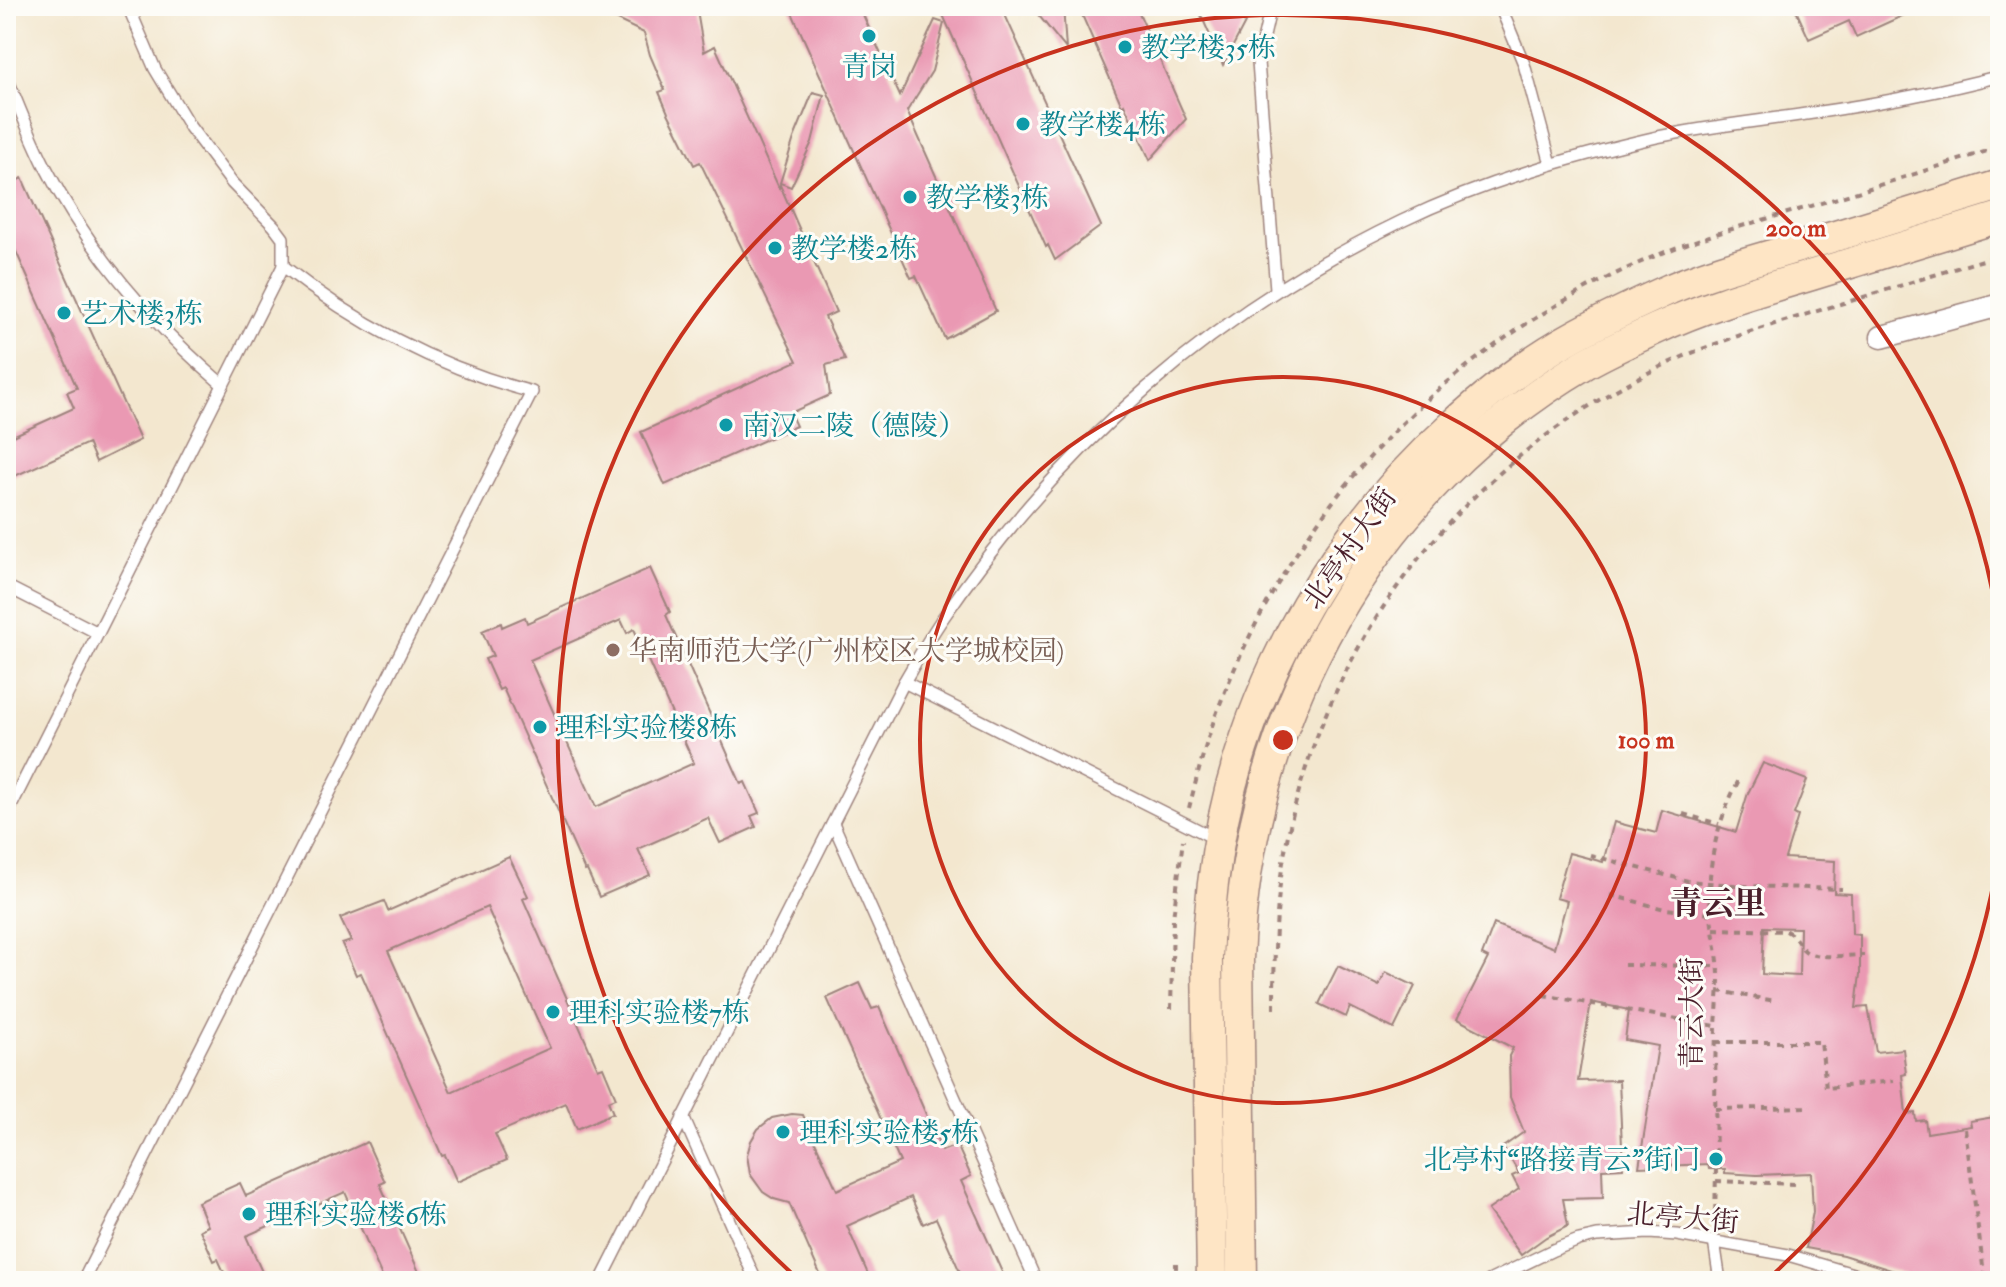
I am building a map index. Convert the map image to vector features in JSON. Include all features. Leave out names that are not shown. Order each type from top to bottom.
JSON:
[{"type":"main road","name":"北亭村大街","points":[[1212,1281],[1207,958],[1220,841],[1253,718],[1309,601],[1342,550],[1416,460],[1465,414],[1513,376],[1571,337],[1675,287],[2000,185]]},
{"type":"main road","name":"北亭村大街","points":[[1242,1281],[1238,959],[1247,863],[1259,803],[1282,729],[1315,653],[1367,568],[1422,498],[1460,460],[1531,401],[1586,364],[1686,315],[2000,217]]},
{"type":"street","points":[[1882,337],[2000,305]]},
{"type":"lane","points":[[6,816],[283,266],[283,238],[232,183],[190,127],[155,69],[128,6]]},
{"type":"lane","points":[[1271,6],[1258,62],[1276,289]]},
{"type":"lane","points":[[1500,6],[1524,64],[1551,164]]},
{"type":"lane","points":[[6,75],[46,169],[77,222],[143,308],[223,385]]},
{"type":"lane","points":[[601,1281],[904,682],[944,616],[1010,526],[1078,452],[1148,385],[1276,289],[1403,220],[1479,188],[1551,164],[1662,136],[1817,113],[2000,76]]},
{"type":"lane","points":[[83,1281],[532,392],[438,361],[393,339],[338,307],[283,266]]},
{"type":"lane","points":[[6,586],[98,633]]},
{"type":"lane","points":[[904,682],[1220,841]]},
{"type":"lane","points":[[833,823],[1036,1281]]},
{"type":"lane","points":[[683,1117],[756,1281]]},
{"type":"lane","name":"北亭大街","points":[[1489,1281],[1567,1244],[1597,1236],[1649,1233],[1677,1235],[1788,1255],[1877,1281]]},
{"type":"lane","points":[[1714,1241],[1720,1281]]},
{"type":"path","points":[[1274,1009],[1275,926],[1282,869],[1289,833],[1316,742],[1366,635],[1413,566],[1448,523],[1527,449],[1604,395],[1700,349],[2000,255]]},
{"type":"path","name":"青云大街","points":[[1716,1154],[1719,966],[1710,914],[1710,884],[1714,849],[1730,796],[1739,780]]},
{"type":"path","points":[[1683,814],[1721,824]]},
{"type":"path","points":[[1171,1009],[1173,918],[1183,843]]},
{"type":"path","points":[[1590,855],[1676,879],[1710,884],[1842,889]]},
{"type":"path","points":[[1610,895],[1665,909],[1710,914]]},
{"type":"path","points":[[1713,929],[1779,930],[1791,933],[1812,956],[1864,955]]},
{"type":"path","points":[[1624,965],[1719,966]]},
{"type":"path","points":[[1718,991],[1775,1001]]},
{"type":"path","points":[[1543,995],[1716,1026]]},
{"type":"path","points":[[1716,1042],[1821,1042],[1826,1088],[1894,1081]]},
{"type":"path","points":[[1715,1109],[1811,1107]]},
{"type":"path","points":[[1965,1129],[1985,1281]]},
{"type":"path","points":[[1714,1241],[1716,1169]]},
{"type":"path","points":[[1716,1181],[1795,1184]]},
{"type":"path","points":[[1176,1263],[1176,1281]]},
{"type":"building","name":"教学楼2栋","points":[[588,6],[698,6],[704,52],[715,46],[779,188],[780,185],[836,312],[825,317],[845,360],[826,365],[830,395],[790,413],[796,426],[665,485],[641,432],[797,361],[700,162],[694,165],[668,113],[659,92],[665,90],[644,33]]},
{"type":"building","name":"教学楼3栋","points":[[789,6],[859,6],[900,96],[935,20],[944,23],[932,71],[907,111],[996,311],[945,339],[916,276],[911,278]]},
{"type":"building","name":"教学楼4栋","points":[[939,6],[1001,6],[1101,226],[1055,260],[1048,245],[1046,247]]},
{"type":"building","points":[[1031,6],[1063,6],[1066,49]]},
{"type":"building","name":"教学楼35栋","points":[[1078,6],[1136,6],[1186,119],[1150,160],[1124,104],[1122,106]]},
{"type":"building","points":[[1197,6],[1238,6],[1245,23],[1223,65]]},
{"type":"building","points":[[1794,6],[1924,6],[1856,37],[1849,21],[1809,39]]},
{"type":"building","points":[[813,92],[824,95],[812,142],[791,187],[780,183]]},
{"type":"building","name":"艺术楼3栋","points":[[22,178],[140,440],[96,462],[88,443],[6,480],[6,439],[74,408],[67,392],[77,388],[6,229],[6,186]]},
{"type":"building","name":"理科实验楼8栋","points":[[650,568],[670,612],[666,615],[741,784],[745,782],[759,813],[751,816],[756,827],[720,843],[708,818],[638,849],[650,875],[599,897],[503,688],[499,690],[485,659],[493,656],[482,631],[525,617],[527,623]],"holes":[[[621,620],[627,633],[634,629],[694,763],[596,807],[530,660]]]},
{"type":"building","points":[[1763,763],[1807,780],[1794,814],[1798,816],[1785,858],[1835,861],[1834,893],[1851,894],[1852,934],[1860,935],[1856,1008],[1868,1007],[1876,1052],[1903,1049],[1906,1114],[1915,1113],[1916,1121],[1925,1120],[1927,1133],[1971,1126],[1970,1121],[2000,1116],[2000,1281],[1937,1281],[1937,1277],[1920,1279],[1843,1255],[1806,1248],[1813,1212],[1811,1173],[1725,1173],[1725,1169],[1709,1169],[1708,1164],[1639,1167],[1658,1046],[1625,1040],[1629,1010],[1591,1002],[1578,1081],[1619,1080],[1623,1168],[1602,1169],[1603,1198],[1563,1199],[1568,1226],[1521,1255],[1488,1210],[1519,1189],[1512,1176],[1519,1173],[1503,1147],[1524,1132],[1510,1097],[1509,1056],[1513,1048],[1457,1019],[1488,958],[1482,955],[1494,924],[1554,948],[1567,901],[1556,898],[1569,853],[1603,862],[1614,822],[1656,833],[1662,810],[1736,832],[1748,793]],"holes":[[[1764,927],[1800,928],[1799,976],[1762,974]]]},
{"type":"building","name":"理科实验楼7栋","points":[[509,857],[528,896],[523,899],[598,1069],[603,1067],[616,1098],[608,1101],[613,1113],[577,1129],[566,1103],[495,1134],[507,1160],[457,1182],[445,1155],[442,1156],[361,973],[356,975],[342,944],[351,941],[340,918],[384,901],[388,911]],"holes":[[[487,907],[550,1048],[451,1092],[388,951]]]},
{"type":"building","points":[[1338,966],[1379,986],[1386,972],[1415,986],[1394,1029],[1350,1007],[1346,1017],[1319,1004]]},
{"type":"building","name":"理科实验楼5栋","points":[[860,983],[872,1009],[879,1007],[942,1151],[957,1145],[971,1176],[961,1181],[1006,1281],[964,1281],[936,1218],[923,1224],[911,1197],[847,1226],[871,1281],[823,1281],[789,1203],[763,1192],[750,1174],[747,1155],[758,1129],[772,1118],[792,1114],[803,1115],[837,1190],[900,1162],[827,998]]},
{"type":"building","name":"理科实验楼6栋","points":[[367,1142],[385,1182],[380,1184],[423,1281],[384,1281],[345,1192],[246,1236],[266,1281],[228,1281],[218,1259],[214,1261],[200,1230],[208,1226],[198,1202],[240,1183],[246,1196]]},
{"type":"place","name":"青岗","points":[[869,36]]},
{"type":"place","name":"教学楼35栋","points":[[1125,47]]},
{"type":"place","name":"教学楼4栋","points":[[1023,124]]},
{"type":"place","name":"教学楼3栋","points":[[910,197]]},
{"type":"place","name":"教学楼2栋","points":[[775,248]]},
{"type":"place","name":"艺术楼3栋","points":[[64,313]]},
{"type":"place","name":"南汉二陵（德陵）","points":[[726,425]]},
{"type":"place","name":"华南师范大学(广州校区大学城校园)","points":[[613,650]]},
{"type":"place","name":"理科实验楼8栋","points":[[540,727]]},
{"type":"place","name":"理科实验楼7栋","points":[[553,1012]]},
{"type":"place","name":"理科实验楼5栋","points":[[783,1132]]},
{"type":"place","name":"北亭村“路接青云”街门","points":[[1716,1159]]},
{"type":"place","name":"理科实验楼6栋","points":[[249,1214]]},
{"type":"district","name":"青云里","points":[[1718,903]]}]
